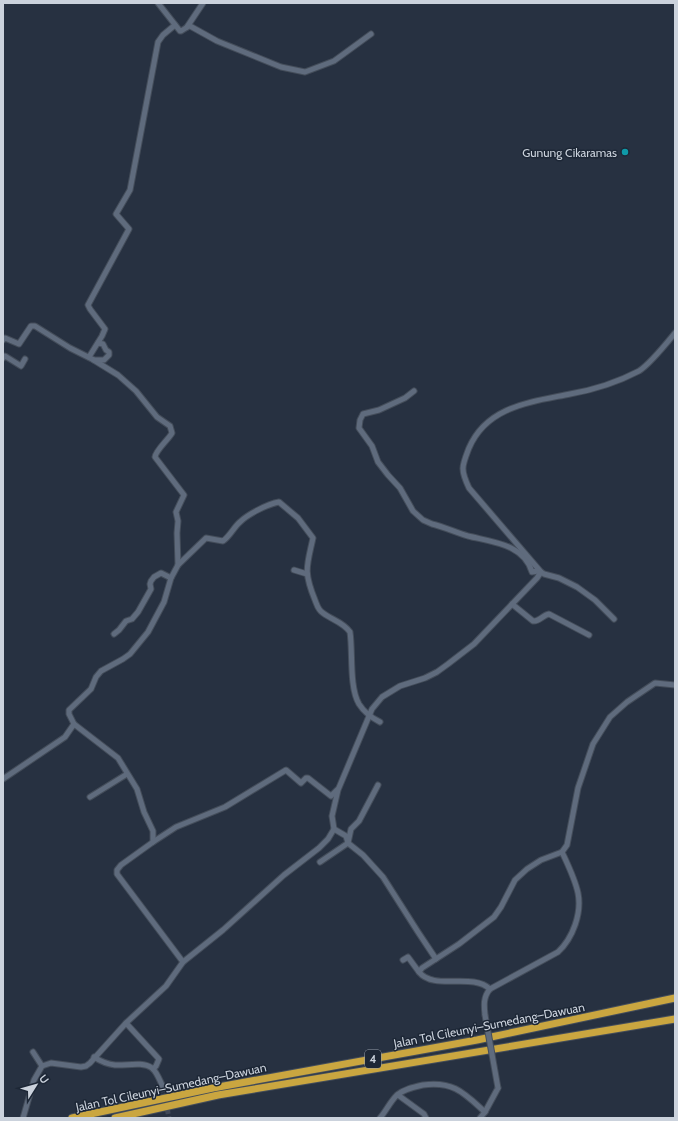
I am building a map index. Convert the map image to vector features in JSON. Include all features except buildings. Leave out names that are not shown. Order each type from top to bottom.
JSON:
[{"type":"highway","name":"Jalan Tol Cileunyi–Sumedang–Dawuan","points":[[72,1118],[213,1088],[477,1040],[675,998]]},
{"type":"highway","name":"Jalan Tol Cileunyi–Sumedang–Dawuan","points":[[115,1118],[218,1095],[675,1019]]},
{"type":"street","points":[[158,3],[181,31],[187,27],[203,3]]},
{"type":"street","points":[[91,358],[105,329],[88,306],[129,229],[116,214],[130,190],[158,42],[163,35],[175,25]]},
{"type":"street","points":[[187,27],[190,26],[216,41],[282,67],[305,72],[334,61],[371,34]]},
{"type":"street","points":[[3,340],[7,338],[19,344],[31,326],[35,326],[118,375],[136,391],[157,417],[170,426],[172,431],[168,441],[156,453],[155,457],[184,495],[176,512],[178,521],[178,565]]},
{"type":"street","points":[[614,619],[595,600],[577,587],[559,578],[541,572],[469,488],[463,476],[462,466],[474,436],[504,411],[534,400],[601,387],[640,370],[675,333]]},
{"type":"street","points":[[91,358],[104,360],[109,355],[109,352],[103,344],[98,343]]},
{"type":"street","points":[[3,358],[5,356],[21,366],[25,359]]},
{"type":"street","points":[[414,391],[401,400],[361,416],[359,428],[372,446],[378,462],[400,488],[413,511],[423,520],[461,534],[509,547],[525,558],[532,572],[541,572]]},
{"type":"street","points":[[153,842],[153,831],[144,812],[137,789],[118,758],[74,724],[69,714],[71,708],[91,689],[96,677],[101,671],[124,659],[148,632],[164,602],[171,578],[178,565],[206,538],[223,541],[240,522],[248,516],[279,502],[298,518],[313,538],[309,554],[307,574],[318,609],[339,622],[350,632],[354,693],[359,705],[369,716],[380,722]]},
{"type":"street","points":[[294,570],[307,574]]},
{"type":"street","points":[[23,1118],[34,1080],[42,1066],[51,1063],[81,1067],[86,1066],[126,1023],[166,986],[183,962],[223,930],[284,875],[319,848],[328,839],[334,829],[332,816],[338,790],[372,709],[382,697],[400,686],[425,678],[437,672],[469,648],[538,578],[541,572]]},
{"type":"street","points":[[114,634],[126,621],[132,619],[138,612],[151,589],[150,584],[154,577],[161,573],[171,578]]},
{"type":"street","points":[[512,604],[533,621],[537,621],[549,614],[589,635]]},
{"type":"street","points":[[419,972],[422,968],[459,944],[494,916],[501,907],[515,880],[527,869],[541,860],[562,852],[566,845],[578,788],[593,744],[610,717],[627,702],[655,683],[675,685]]},
{"type":"street","points":[[3,779],[65,737],[74,724]]},
{"type":"street","points":[[183,962],[117,874],[117,870],[121,865],[176,827],[225,807],[286,770],[301,783],[308,778],[331,796],[338,790]]},
{"type":"street","points":[[90,797],[128,774]]},
{"type":"street","points":[[320,862],[348,843],[351,829],[359,821],[378,786]]},
{"type":"street","points":[[334,829],[346,836],[348,843],[363,855],[384,877],[436,959]]},
{"type":"street","points":[[480,1118],[485,1112],[498,1088],[485,1015],[484,1001],[488,992],[490,989],[558,952],[566,945],[570,937],[578,911],[579,901],[576,886],[562,852]]},
{"type":"street","points":[[403,960],[408,957],[422,975],[434,980],[475,982],[490,989]]},
{"type":"street","points":[[126,1023],[159,1059],[156,1066],[153,1068]]},
{"type":"street","points":[[34,1052],[42,1066]]},
{"type":"street","points":[[94,1057],[116,1065],[136,1064],[153,1068],[163,1087]]},
{"type":"street","points":[[380,1118],[398,1095],[412,1087],[434,1084],[450,1086],[459,1090],[485,1112]]},
{"type":"street","points":[[398,1095],[424,1114],[426,1118]]},
{"type":"tunnel","points":[[163,1087],[169,1118]]},
{"type":"place","name":"Gunung Cikaramas","points":[[625,152]]}]
